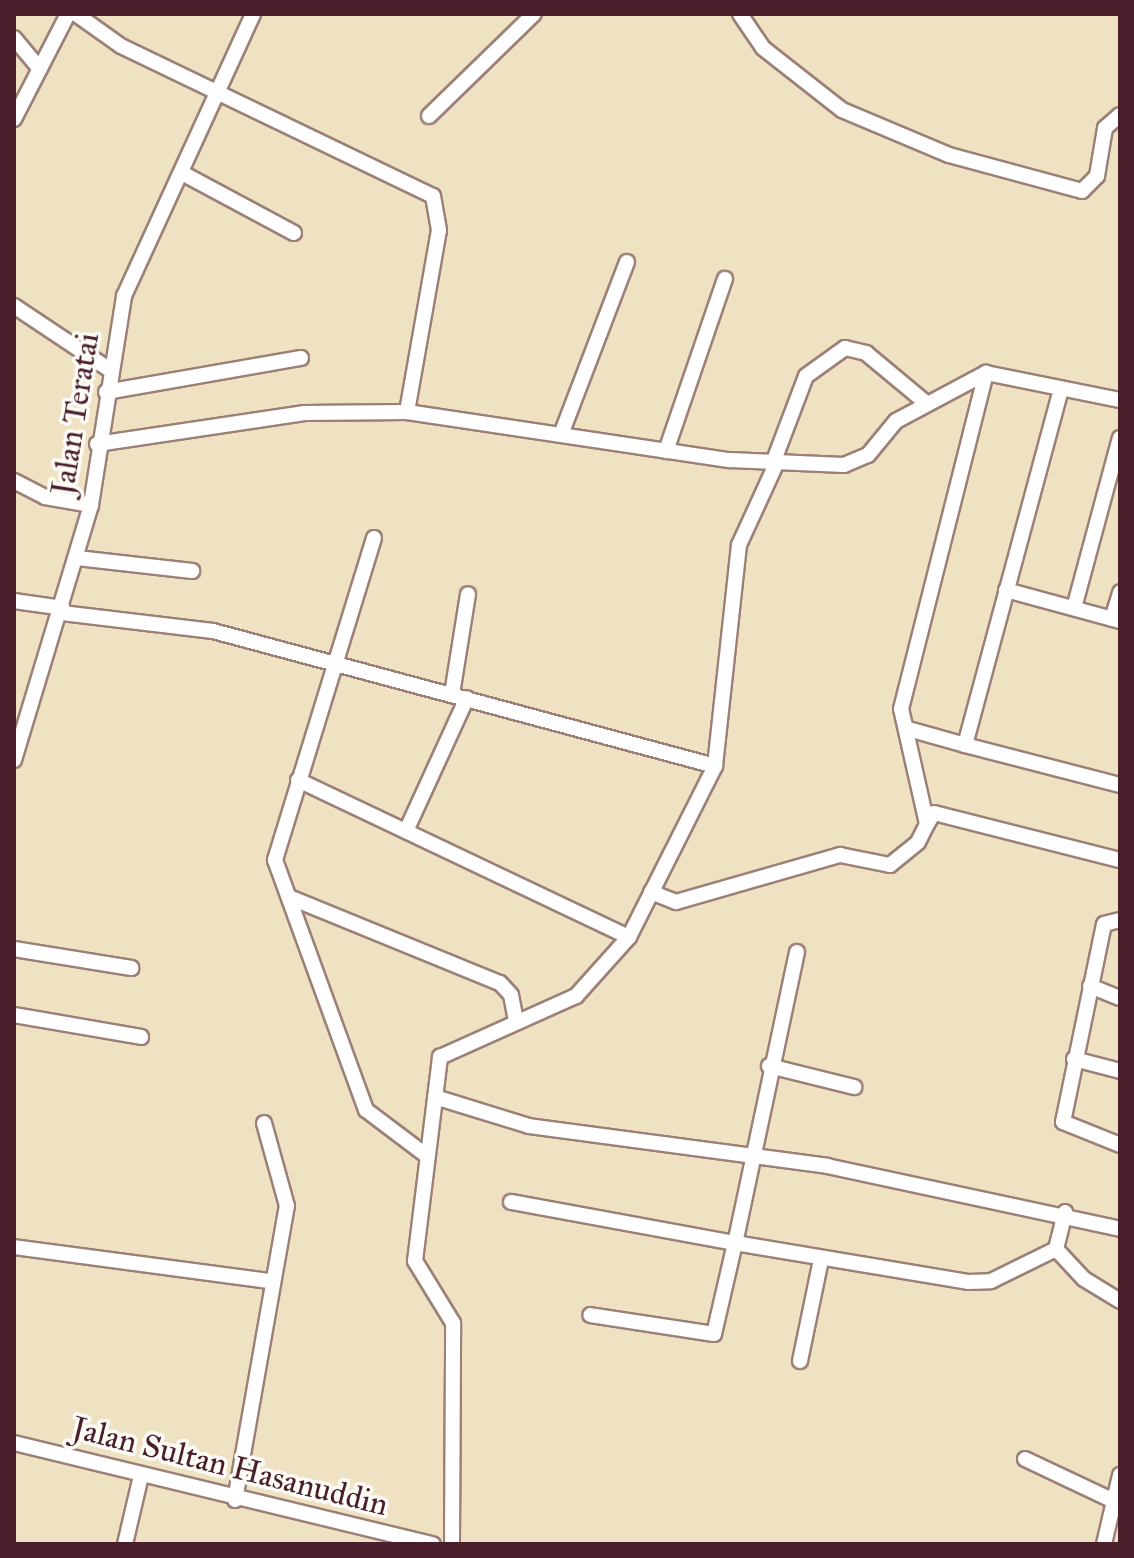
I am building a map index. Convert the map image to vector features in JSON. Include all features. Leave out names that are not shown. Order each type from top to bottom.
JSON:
[{"type":"street","points":[[14,119],[68,14]]},
{"type":"street","points":[[76,14],[121,46],[220,87],[433,196],[439,230],[407,412]]},
{"type":"street","name":"Jalan Teratai","points":[[14,760],[63,610],[91,505],[106,392],[135,260],[182,173],[253,14]]},
{"type":"street","points":[[429,116],[534,14]]},
{"type":"street","points":[[740,14],[763,48],[842,110],[949,155],[1082,191],[1097,176],[1105,128],[1120,115]]},
{"type":"street","points":[[14,38],[40,69]]},
{"type":"street","points":[[182,173],[294,233]]},
{"type":"street","points":[[562,432],[627,262]]},
{"type":"street","points":[[666,451],[725,279]]},
{"type":"street","points":[[14,306],[110,370]]},
{"type":"street","points":[[452,1544],[453,1323],[415,1261],[435,1097],[447,1049],[576,996],[629,937],[715,766],[739,545],[774,464],[806,376],[845,348],[866,353],[926,403]]},
{"type":"street","points":[[106,392],[301,358]]},
{"type":"street","points":[[97,444],[305,413],[407,412],[774,464],[856,463],[926,403],[986,373],[1120,400]]},
{"type":"street","points":[[927,824],[908,729],[901,709],[909,658],[986,373]]},
{"type":"street","points":[[1061,388],[1120,409]]},
{"type":"street","points":[[965,745],[1061,388]]},
{"type":"street","points":[[1074,608],[1120,438]]},
{"type":"street","points":[[14,481],[45,497],[91,505]]},
{"type":"street","points":[[374,538],[341,663],[298,780],[275,860],[372,1120],[427,1156]]},
{"type":"street","points":[[77,558],[192,571]]},
{"type":"street","points":[[1006,590],[1116,620],[1120,592]]},
{"type":"street","points":[[406,831],[459,696],[468,594]]},
{"type":"street","points":[[14,601],[213,631],[715,766]]},
{"type":"street","points":[[14,709],[30,711]]},
{"type":"street","points":[[908,729],[1120,785]]},
{"type":"street","points":[[298,780],[629,937]]},
{"type":"street","points":[[651,892],[676,902],[840,855],[890,865],[934,813],[1120,860]]},
{"type":"street","points":[[289,897],[500,983],[511,995],[516,1020]]},
{"type":"street","points":[[1120,920],[1104,924],[1074,1059],[1066,1128],[1120,1145]]},
{"type":"street","points":[[14,949],[131,968]]},
{"type":"street","points":[[590,1315],[714,1334],[769,1066],[797,952]]},
{"type":"street","points":[[1090,986],[1120,998]]},
{"type":"street","points":[[14,1015],[141,1037]]},
{"type":"street","points":[[1074,1059],[1120,1071]]},
{"type":"street","points":[[769,1066],[854,1087]]},
{"type":"street","points":[[435,1097],[529,1126],[751,1161],[827,1166],[1065,1212],[1120,1229]]},
{"type":"street","points":[[235,1500],[268,1281],[287,1206],[264,1123]]},
{"type":"street","points":[[511,1202],[821,1260],[991,1281],[1056,1249]]},
{"type":"street","points":[[1056,1249],[1065,1212]]},
{"type":"street","points":[[14,1247],[268,1281]]},
{"type":"street","points":[[1056,1249],[1084,1279],[1120,1301]]},
{"type":"street","points":[[800,1361],[821,1260]]},
{"type":"street","name":"Jalan Sultan Hasanuddin","points":[[14,1443],[235,1500],[433,1544]]},
{"type":"street","points":[[1025,1459],[1114,1501]]},
{"type":"street","points":[[1104,1544],[1120,1475]]},
{"type":"street","points":[[125,1544],[141,1476]]}]
